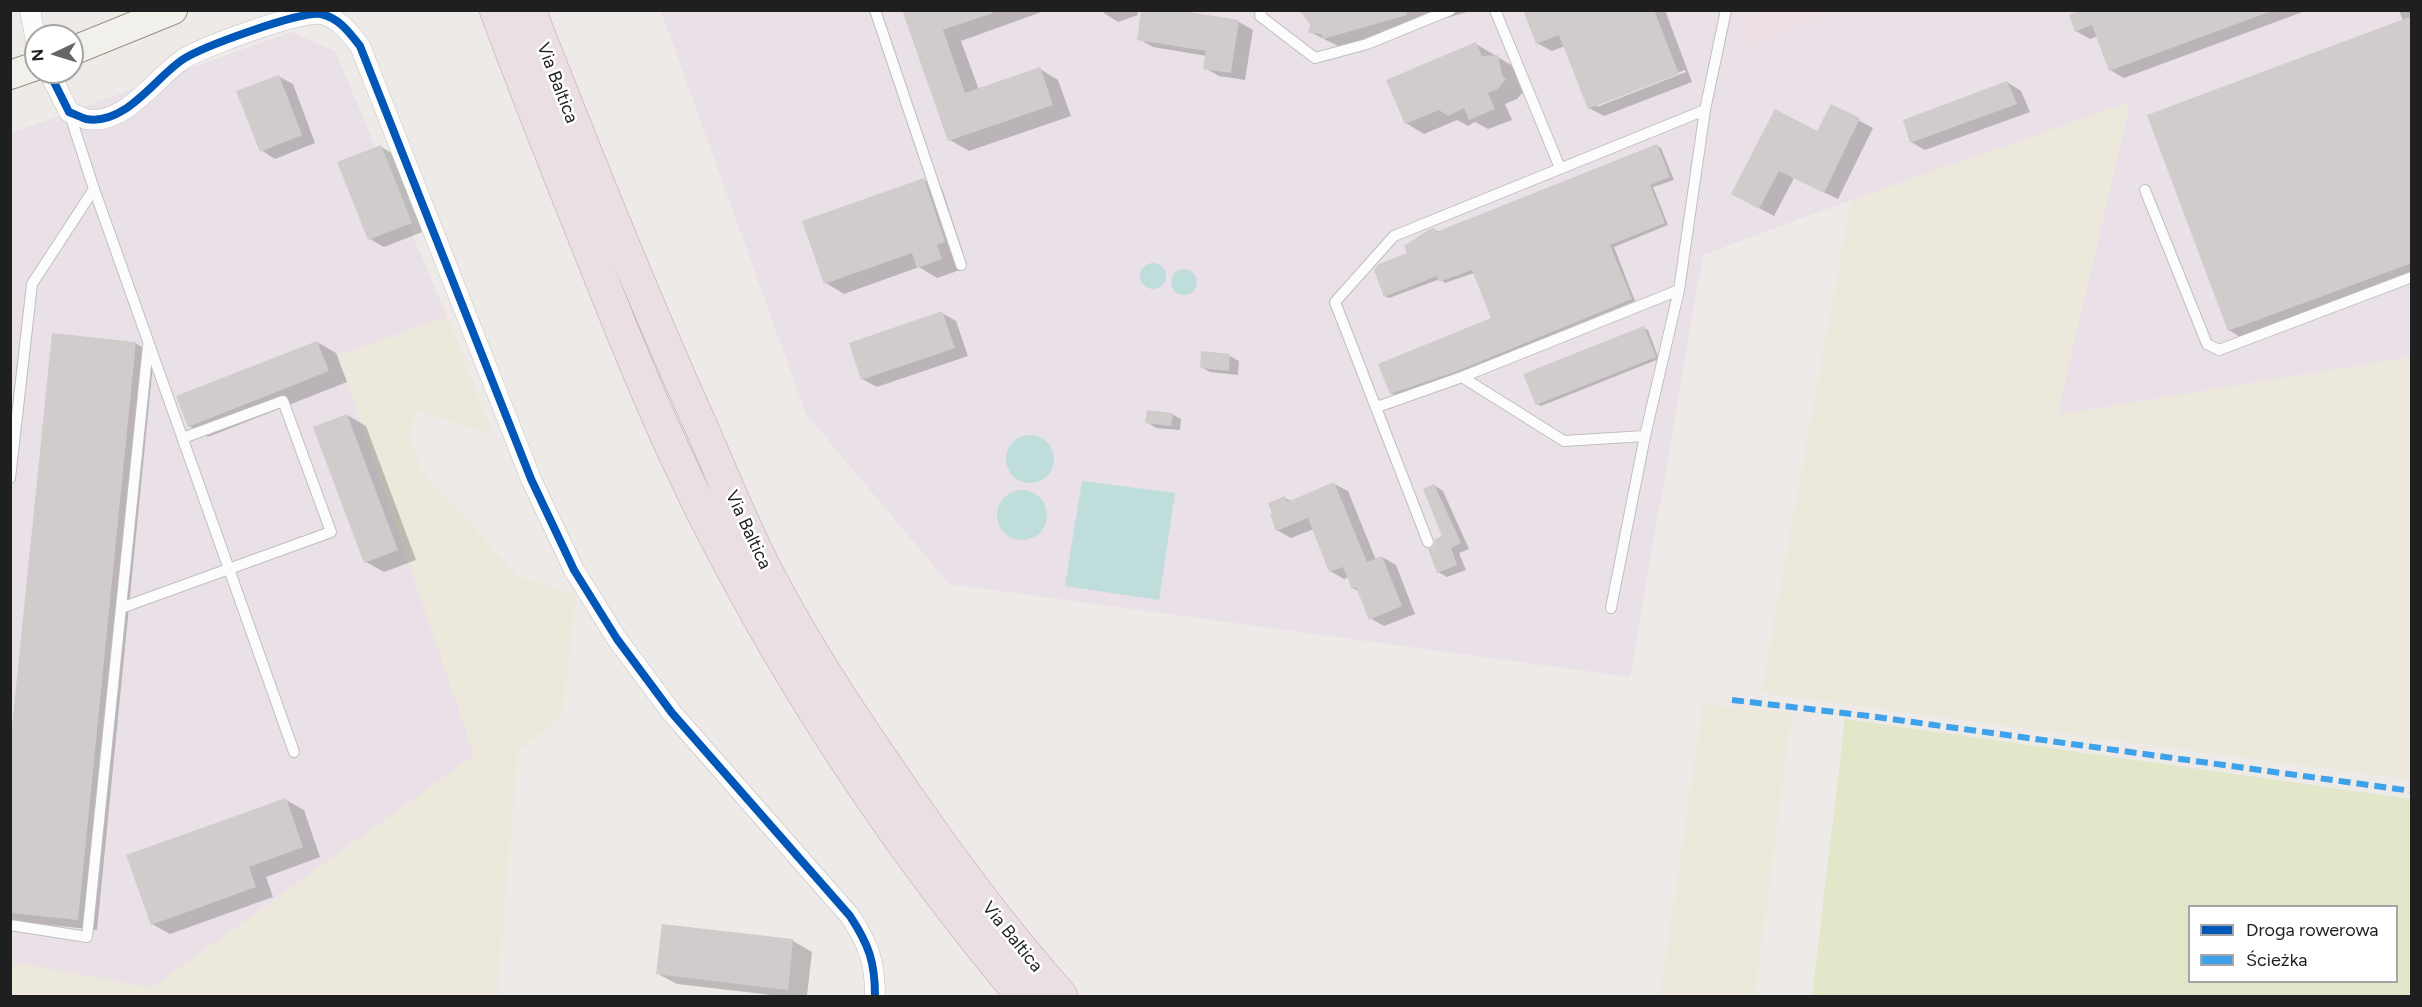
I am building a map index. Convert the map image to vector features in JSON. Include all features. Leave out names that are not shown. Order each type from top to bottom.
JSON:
[{"type":"highway","name":"Via Baltica","points":[[496,10],[638,372],[733,571],[790,674],[848,765],[953,912],[1022,996]]},
{"type":"highway","name":"Via Baltica","points":[[529,10],[607,209],[664,346],[765,568],[825,672],[924,823],[1006,930],[1061,996]]},
{"type":"main road","points":[[84,46],[172,10]]},
{"type":"street","points":[[55,84],[69,112],[87,119],[105,118],[129,106],[182,60],[207,48],[298,16],[321,14],[342,23],[360,46],[531,479],[574,570],[617,639],[672,713],[850,916],[869,949],[875,996]]},
{"type":"lane","points":[[875,10],[961,265]]},
{"type":"lane","points":[[1261,10],[1260,16],[1315,58],[1367,44],[1450,10]]},
{"type":"lane","points":[[1495,10],[1560,168]]},
{"type":"lane","points":[[1611,608],[1645,436],[1679,290],[1705,110],[1726,10]]},
{"type":"lane","points":[[1428,542],[1335,302],[1394,236],[1705,110]]},
{"type":"lane","points":[[69,112],[94,189],[294,752]]},
{"type":"lane","points":[[10,478],[32,284],[94,189]]},
{"type":"lane","points":[[2145,190],[2207,344],[2219,350],[2412,277]]},
{"type":"lane","points":[[1377,407],[1462,376],[1679,290]]},
{"type":"lane","points":[[10,925],[87,938],[149,342]]},
{"type":"lane","points":[[1462,376],[1564,441],[1645,436]]},
{"type":"lane","points":[[121,608],[331,532],[283,401],[183,438]]},
{"type":"shaded area","points":[[661,11],[1747,11],[1740,49],[1837,11],[2411,11],[2411,357],[2057,415],[2130,103],[1851,200],[1703,255],[1630,677],[949,584],[806,414]]},
{"type":"shaded area","points":[[1747,11],[1837,11],[1740,49]]},
{"type":"shaded area","points":[[291,32],[335,51],[447,317],[338,355],[475,755],[152,988],[11,962],[11,133]]},
{"type":"shaded area","points":[[2130,102],[2057,415],[2411,357],[2411,780],[1761,693],[1851,200]]},
{"type":"shaded area","points":[[447,317],[493,434],[415,411],[410,436],[421,470],[518,576],[576,595],[563,714],[518,752],[497,996],[11,996],[11,962],[152,988],[474,755],[338,355]]},
{"type":"shaded area","points":[[1703,704],[1792,713],[1755,996],[1660,996]]},
{"type":"green space","points":[[1845,719],[2411,799],[2411,996],[1812,996]]},
{"type":"water","points":[[1153,263],[1162,267],[1166,276],[1162,285],[1153,289],[1144,285],[1140,276],[1144,267]]},
{"type":"water","points":[[1184,269],[1193,273],[1197,282],[1193,291],[1184,295],[1175,291],[1171,282],[1175,273]]},
{"type":"water","points":[[1025,435],[1035,435],[1047,442],[1054,454],[1054,464],[1047,476],[1035,483],[1025,483],[1010,472],[1006,464],[1006,454],[1017,439]]},
{"type":"water","points":[[1082,481],[1175,493],[1159,600],[1065,586]]},
{"type":"water","points":[[1022,490],[1031,492],[1042,501],[1047,515],[1045,524],[1036,535],[1022,540],[1013,538],[1002,529],[997,515],[999,506],[1008,495]]},
{"type":"building","points":[[902,10],[993,10],[993,13],[943,30],[965,93],[1040,67],[1053,105],[948,141]]},
{"type":"building","points":[[1141,10],[1176,10],[1239,20],[1231,73],[1203,69],[1206,51],[1137,40]]},
{"type":"building","points":[[1299,10],[1406,10],[1407,15],[1323,39],[1321,34],[1308,33],[1310,24]]},
{"type":"building","points":[[1523,10],[1654,10],[1679,74],[1588,109],[1559,35],[1536,44]]},
{"type":"building","points":[[2081,10],[2268,10],[2269,12],[2109,71],[2092,25],[2075,32],[2069,15]]},
{"type":"building","points":[[2412,16],[2412,263],[2228,331],[2147,115]]},
{"type":"building","points":[[1476,42],[1482,56],[1498,55],[1502,75],[1506,79],[1498,89],[1488,93],[1495,109],[1469,120],[1464,108],[1448,116],[1439,110],[1405,124],[1386,80]]},
{"type":"building","points":[[279,75],[302,135],[260,152],[236,91]]},
{"type":"building","points":[[2007,81],[2017,104],[1910,143],[1903,120]]},
{"type":"building","points":[[1831,104],[1860,118],[1824,193],[1779,171],[1759,209],[1731,194],[1775,109],[1817,131]]},
{"type":"building","points":[[1657,144],[1670,177],[1650,185],[1665,223],[1610,245],[1632,299],[1455,372],[1390,394],[1378,364],[1491,318],[1472,270],[1439,282],[1437,276],[1384,297],[1374,270],[1379,264],[1407,253],[1404,246],[1430,229],[1435,228],[1436,232]]},
{"type":"building","points":[[381,145],[412,223],[368,240],[337,162]]},
{"type":"building","points":[[924,178],[945,242],[937,245],[942,259],[917,268],[912,253],[824,284],[802,221]]},
{"type":"building","points":[[942,311],[955,348],[861,380],[849,343]]},
{"type":"building","points":[[1644,326],[1656,357],[1536,405],[1523,374]]},
{"type":"building","points":[[52,333],[136,342],[78,920],[10,913],[10,746]]},
{"type":"building","points":[[317,341],[329,371],[188,427],[176,396]]},
{"type":"building","points":[[1201,351],[1230,354],[1229,371],[1200,368]]},
{"type":"building","points":[[1147,410],[1173,413],[1171,426],[1145,423]]},
{"type":"building","points":[[347,414],[398,550],[364,563],[313,427]]},
{"type":"building","points":[[1334,482],[1367,562],[1382,556],[1402,606],[1369,620],[1356,587],[1352,589],[1343,567],[1329,572],[1308,518],[1276,531],[1270,514],[1272,513],[1268,503],[1285,496],[1287,502]]},
{"type":"building","points":[[1434,484],[1461,543],[1451,548],[1457,565],[1437,573],[1428,549],[1434,546],[1435,539],[1442,536],[1423,489]]},
{"type":"building","points":[[286,798],[303,847],[249,867],[256,887],[151,925],[126,855]]},
{"type":"building","points":[[662,924],[793,939],[788,990],[656,974]]},
{"type":"marked path","points":[[1732,700],[1869,716],[2412,791]]},
{"type":"cycle path","points":[[55,84],[69,112],[86,119],[100,119],[126,108],[182,60],[251,31],[293,18],[321,14],[338,22],[348,31],[360,46],[531,479],[574,570],[617,639],[672,713],[850,916],[870,954],[875,996]]}]
